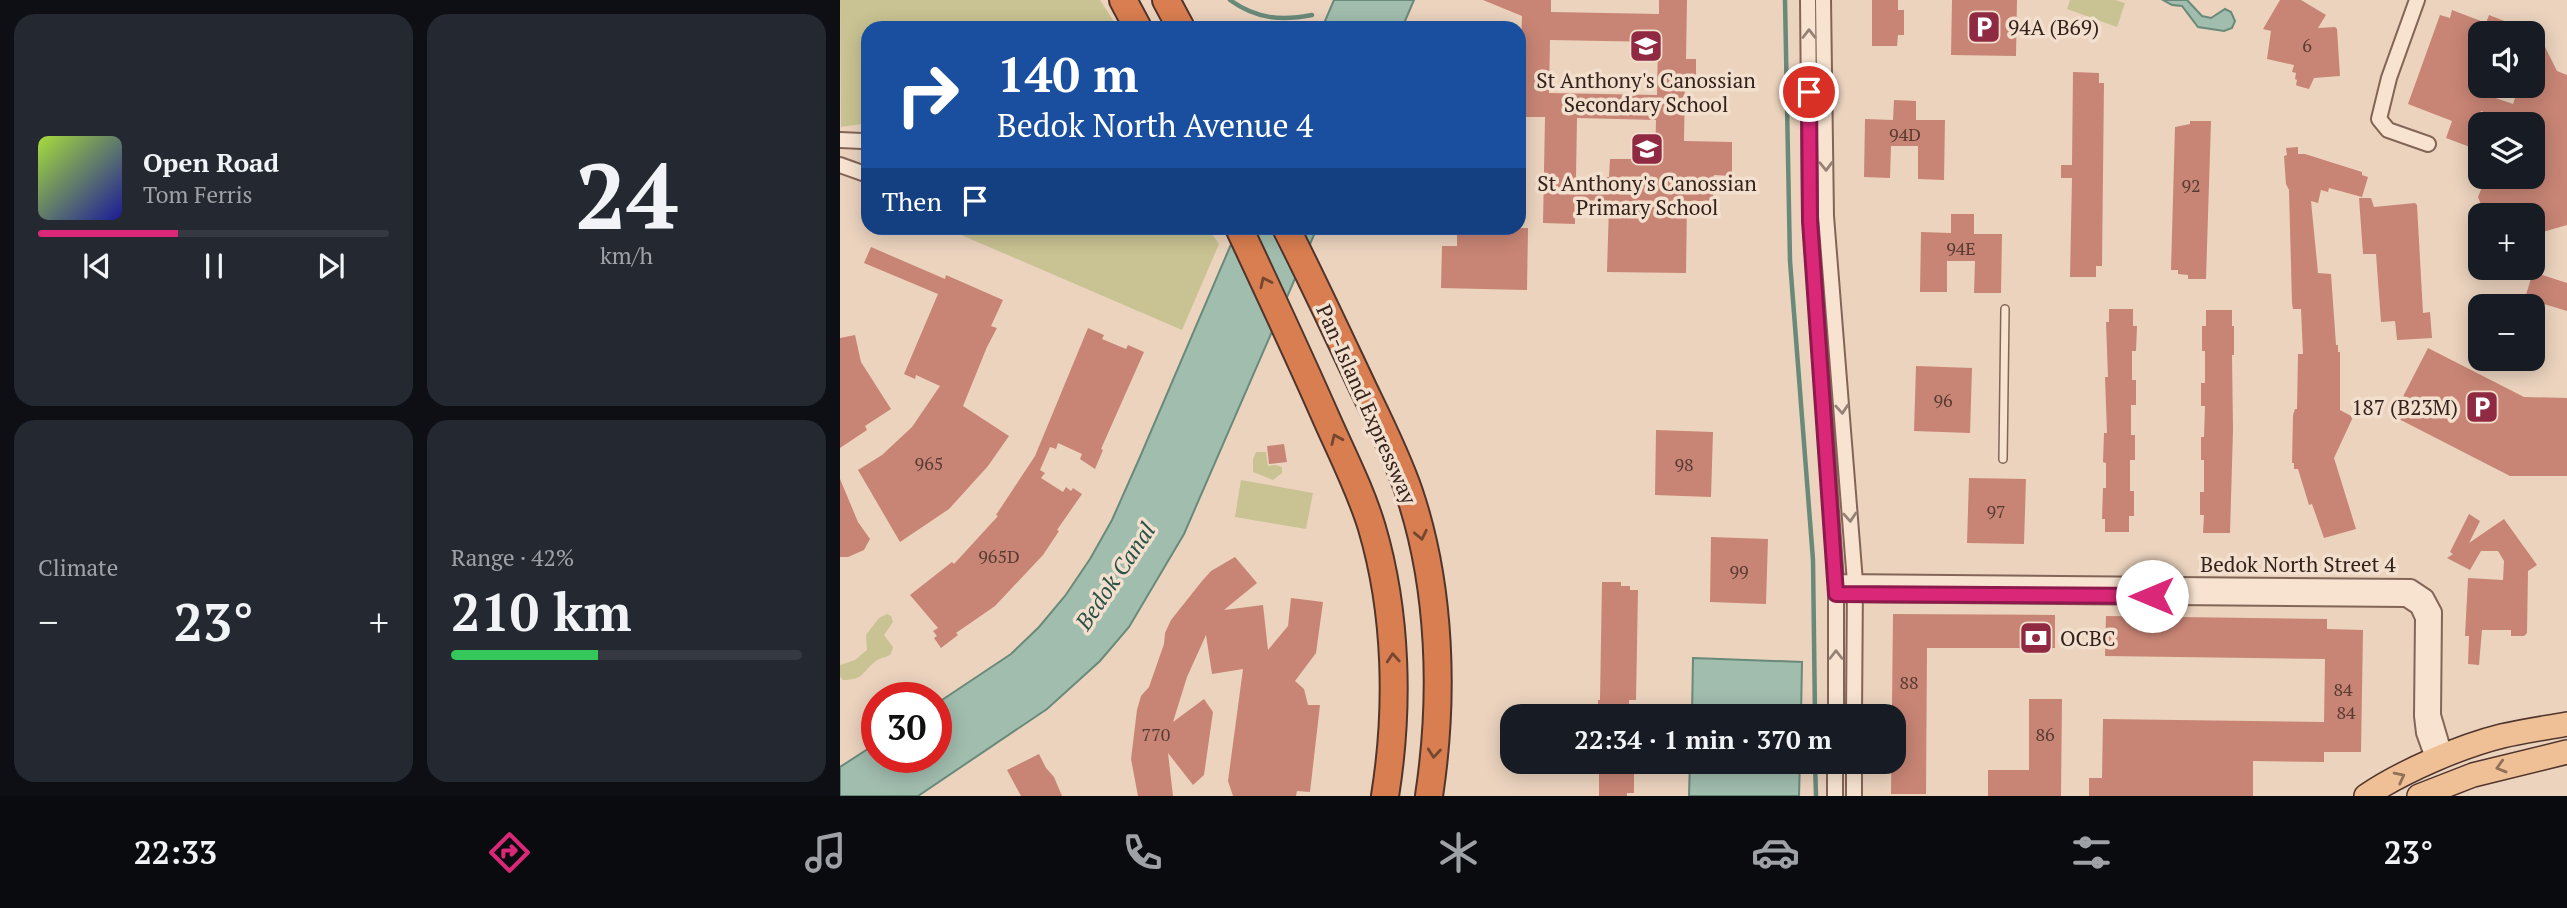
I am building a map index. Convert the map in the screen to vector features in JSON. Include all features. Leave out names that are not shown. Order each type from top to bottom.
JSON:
[{"type":"highway","points":[[1123,0],[1134,21]]},
{"type":"highway","points":[[1166,0],[1177,21]]},
{"type":"highway","name":"Pan-Island Expressway","points":[[1242,235],[1361,497],[1382,568],[1394,678],[1393,726],[1385,796]]},
{"type":"highway","name":"Pan-Island Expressway","points":[[1289,235],[1394,453],[1409,491],[1421,537],[1433,609],[1437,662],[1437,710],[1429,796]]},
{"type":"main road","points":[[2366,796],[2440,758],[2500,737],[2567,724]]},
{"type":"main road","points":[[2419,796],[2485,771],[2567,752]]},
{"type":"street","points":[[1808,0],[1810,221],[1836,588],[1836,704]]},
{"type":"street","points":[[1823,0],[1826,216],[1855,588],[1854,704]]},
{"type":"street","points":[[2417,0],[2389,78],[2379,119],[2388,130],[2428,144]]},
{"type":"street","points":[[840,141],[861,140]]},
{"type":"street","points":[[840,165],[861,172]]},
{"type":"street","name":"Bedok North Street 4","points":[[1836,588],[2406,599],[2418,607],[2423,618],[2424,733],[2440,758]]},
{"type":"street","points":[[1835,774],[1835,796]]},
{"type":"street","points":[[1854,774],[1854,796]]},
{"type":"lane","points":[[2003,459],[2005,309]]},
{"type":"shaded area","points":[[840,0],[1100,0],[1114,21],[861,21],[861,124],[841,127]]},
{"type":"shaded area","points":[[2070,0],[2115,0],[2125,3],[2117,27],[2067,9]]},
{"type":"shaded area","points":[[961,235],[1213,235],[1219,244],[1182,330]]},
{"type":"shaded area","points":[[1256,452],[1266,452],[1268,466],[1282,467],[1282,473],[1273,480],[1253,472]]},
{"type":"shaded area","points":[[1241,480],[1313,493],[1306,529],[1235,517]]},
{"type":"shaded area","points":[[887,614],[893,622],[884,635],[893,647],[891,654],[876,661],[859,677],[843,680],[840,677],[840,665],[855,660],[867,650],[866,635],[879,618]]},
{"type":"water","points":[[1334,0],[1414,0],[1405,21],[1325,21]]},
{"type":"water","points":[[2163,0],[2187,0],[2202,16],[2211,18],[2225,9],[2231,12],[2235,21],[2232,28],[2224,31],[2198,27],[2182,6]]},
{"type":"water","name":"Bedok Canal","points":[[1235,235],[1314,235],[1184,534],[1129,627],[1100,661],[1047,709],[918,796],[840,796],[840,767],[861,753],[861,773],[952,773],[952,693],[1011,654],[1039,627],[1065,596],[1112,520]]},
{"type":"water","points":[[1693,658],[1802,662],[1801,704],[1692,704]]},
{"type":"water","points":[[1690,774],[1800,774],[1799,796],[1689,796]]},
{"type":"building","points":[[1483,0],[1551,0],[1551,12],[1659,14],[1659,0],[1687,0],[1686,59],[1696,59],[1696,80],[1685,80],[1684,141],[1732,142],[1732,176],[1714,175],[1713,201],[1687,201],[1686,273],[1607,272],[1609,205],[1575,205],[1575,224],[1543,223],[1545,117],[1526,117],[1526,21],[1522,21],[1522,16]],"holes":[[[1550,40],[1658,42],[1657,95],[1549,93]],[[1577,118],[1656,120],[1655,159],[1610,159],[1609,177],[1576,177]]]},
{"type":"building","points":[[1872,0],[1898,0],[1898,10],[1904,10],[1904,35],[1898,35],[1897,46],[1872,46]]},
{"type":"building","name":"94A (B69)","points":[[1952,0],[2017,0],[2016,56],[1951,55]]},
{"type":"building","points":[[2280,0],[2301,0],[2326,15],[2318,28],[2337,29],[2340,76],[2314,78],[2309,89],[2296,85],[2296,73],[2292,72],[2294,65],[2267,59],[2271,31],[2263,29]]},
{"type":"building","points":[[2452,10],[2481,21],[2468,21],[2468,98],[2496,98],[2513,104],[2515,98],[2545,98],[2545,47],[2557,71],[2567,75],[2567,225],[2545,231],[2545,203],[2480,203],[2478,197],[2481,189],[2545,189],[2545,112],[2468,112],[2468,146],[2446,138],[2452,121],[2408,104],[2440,15],[2450,18]]},
{"type":"building","points":[[2489,15],[2504,21],[2487,21]]},
{"type":"building","points":[[2073,72],[2099,73],[2099,83],[2104,83],[2102,266],[2096,266],[2096,277],[2070,277],[2072,178],[2061,178],[2061,165],[2072,165]]},
{"type":"building","points":[[1894,100],[1916,101],[1916,120],[1945,120],[1944,180],[1918,179],[1918,146],[1891,146],[1890,178],[1864,177],[1865,119],[1893,120]]},
{"type":"building","points":[[2190,121],[2211,121],[2206,279],[2188,279],[2188,275],[2171,270],[2175,127],[2190,124]]},
{"type":"building","points":[[2298,147],[2298,154],[2362,172],[2362,175],[2368,177],[2362,197],[2329,188],[2328,192],[2321,190],[2318,203],[2311,201],[2318,273],[2331,274],[2336,345],[2340,352],[2340,410],[2353,417],[2334,458],[2356,529],[2324,538],[2312,504],[2309,505],[2298,469],[2294,469],[2292,463],[2298,354],[2303,354],[2301,309],[2293,309],[2292,303],[2289,190],[2284,156],[2287,155],[2286,148]]},
{"type":"building","points":[[2359,198],[2371,198],[2374,207],[2417,205],[2423,313],[2430,312],[2432,338],[2397,340],[2395,321],[2381,322],[2376,254],[2363,254]]},
{"type":"building","points":[[1951,214],[1974,214],[1974,234],[2002,234],[2001,293],[1974,293],[1975,261],[1947,261],[1947,292],[1920,292],[1921,232],[1951,233]]},
{"type":"building","points":[[1528,228],[1527,290],[1441,288],[1442,246],[1457,246],[1457,235],[1526,235]]},
{"type":"building","points":[[871,247],[945,279],[946,275],[1003,300],[991,326],[997,328],[963,406],[1009,436],[988,466],[949,509],[900,542],[858,470],[882,455],[912,427],[940,386],[916,375],[915,379],[904,374],[938,294],[864,263]]},
{"type":"building","points":[[2545,276],[2567,283],[2567,311],[2545,304],[2545,294],[2526,294],[2531,280],[2545,280]]},
{"type":"building","points":[[2109,309],[2133,309],[2133,326],[2137,326],[2136,351],[2132,351],[2132,380],[2136,380],[2136,405],[2131,405],[2131,435],[2135,435],[2135,460],[2130,460],[2130,491],[2134,491],[2134,516],[2129,516],[2129,532],[2105,532],[2105,519],[2102,519],[2103,488],[2106,488],[2106,463],[2103,462],[2104,433],[2107,433],[2105,377],[2108,377],[2106,322],[2109,322]]},
{"type":"building","points":[[2206,310],[2232,310],[2234,326],[2230,533],[2203,533],[2204,515],[2200,515],[2200,492],[2204,492],[2201,437],[2204,437],[2205,406],[2201,406],[2201,383],[2205,383],[2202,326],[2206,326]]},
{"type":"building","points":[[1088,328],[1104,335],[1102,339],[1126,349],[1128,345],[1144,352],[1101,449],[1103,450],[1095,469],[1080,459],[1082,454],[1058,443],[1056,449],[1050,447],[1040,470],[1045,473],[1041,478],[1063,492],[1066,487],[1082,494],[1043,555],[995,606],[956,633],[958,635],[941,648],[934,638],[937,636],[933,631],[938,628],[910,595],[952,562],[954,564],[998,516],[996,515],[1035,456]]},
{"type":"building","points":[[855,335],[861,362],[891,409],[865,426],[867,430],[840,448],[840,338]]},
{"type":"building","name":"187 (B23M)","points":[[2428,348],[2468,368],[2468,371],[2473,371],[2524,397],[2567,398],[2567,476],[2510,476],[2393,416]]},
{"type":"building","points":[[1916,366],[1972,368],[1970,433],[1914,431]]},
{"type":"building","points":[[1656,430],[1713,432],[1711,497],[1655,495]]},
{"type":"building","points":[[1284,444],[1287,462],[1269,464],[1267,446]]},
{"type":"building","points":[[1969,478],[2026,479],[2024,544],[1967,543]]},
{"type":"building","points":[[840,479],[858,522],[870,539],[864,550],[848,557],[840,557]]},
{"type":"building","points":[[2469,514],[2480,521],[2469,543],[2504,519],[2537,565],[2528,571],[2527,633],[2524,636],[2511,636],[2511,630],[2482,630],[2479,665],[2468,664],[2469,636],[2465,636],[2468,578],[2503,580],[2504,561],[2498,551],[2481,551],[2470,570],[2447,558],[2453,554],[2450,552]]},
{"type":"building","points":[[1711,537],[1768,539],[1766,604],[1710,602]]},
{"type":"building","points":[[1235,557],[1257,583],[1224,610],[1263,605],[1268,650],[1288,626],[1291,598],[1323,602],[1316,653],[1295,681],[1304,689],[1308,705],[1320,705],[1310,792],[1297,791],[1296,796],[1233,796],[1228,781],[1243,669],[1212,674],[1206,635],[1187,677],[1173,722],[1204,699],[1213,712],[1204,775],[1193,785],[1168,753],[1173,796],[1138,796],[1131,759],[1137,710],[1141,696],[1149,687],[1164,644],[1165,633],[1171,620],[1211,571]]},
{"type":"building","points":[[1602,582],[1621,582],[1621,586],[1638,590],[1636,700],[1629,700],[1629,704],[1598,704]]},
{"type":"building","points":[[1893,614],[2055,615],[2055,648],[1927,648],[1926,794],[1891,794],[1891,774],[1906,774],[1906,704],[1892,704]]},
{"type":"building","points":[[2106,616],[2327,619],[2327,629],[2363,630],[2361,752],[2324,752],[2324,762],[2253,761],[2253,796],[2089,796],[2089,778],[2102,778],[2103,719],[2324,722],[2325,659],[2105,656]]},
{"type":"building","points":[[2029,699],[2062,699],[2061,796],[1988,796],[1988,770],[2029,770]]},
{"type":"building","points":[[1039,754],[1054,777],[1062,796],[1021,796],[1007,770]]},
{"type":"building","points":[[1599,774],[1634,774],[1634,793],[1627,793],[1627,796],[1599,796]]},
{"type":"waterway","points":[[1230,0],[1259,15],[1280,18],[1312,15]]},
{"type":"waterway","points":[[1785,0],[1790,261],[1813,560],[1815,704]]},
{"type":"waterway","points":[[1815,774],[1816,796]]},
{"type":"place","name":"94A (B69)","points":[[1984,27]]},
{"type":"place","name":"St Anthony's Canossian Secondary School","points":[[1646,46]]},
{"type":"place","name":"St Anthony's Canossian Primary School","points":[[1647,149]]},
{"type":"place","name":"187 (B23M)","points":[[2482,407]]},
{"type":"place","name":"OCBC","points":[[2036,638]]},
{"type":"route","points":[[1809,92],[1810,221],[1836,594],[2152,596]]}]
